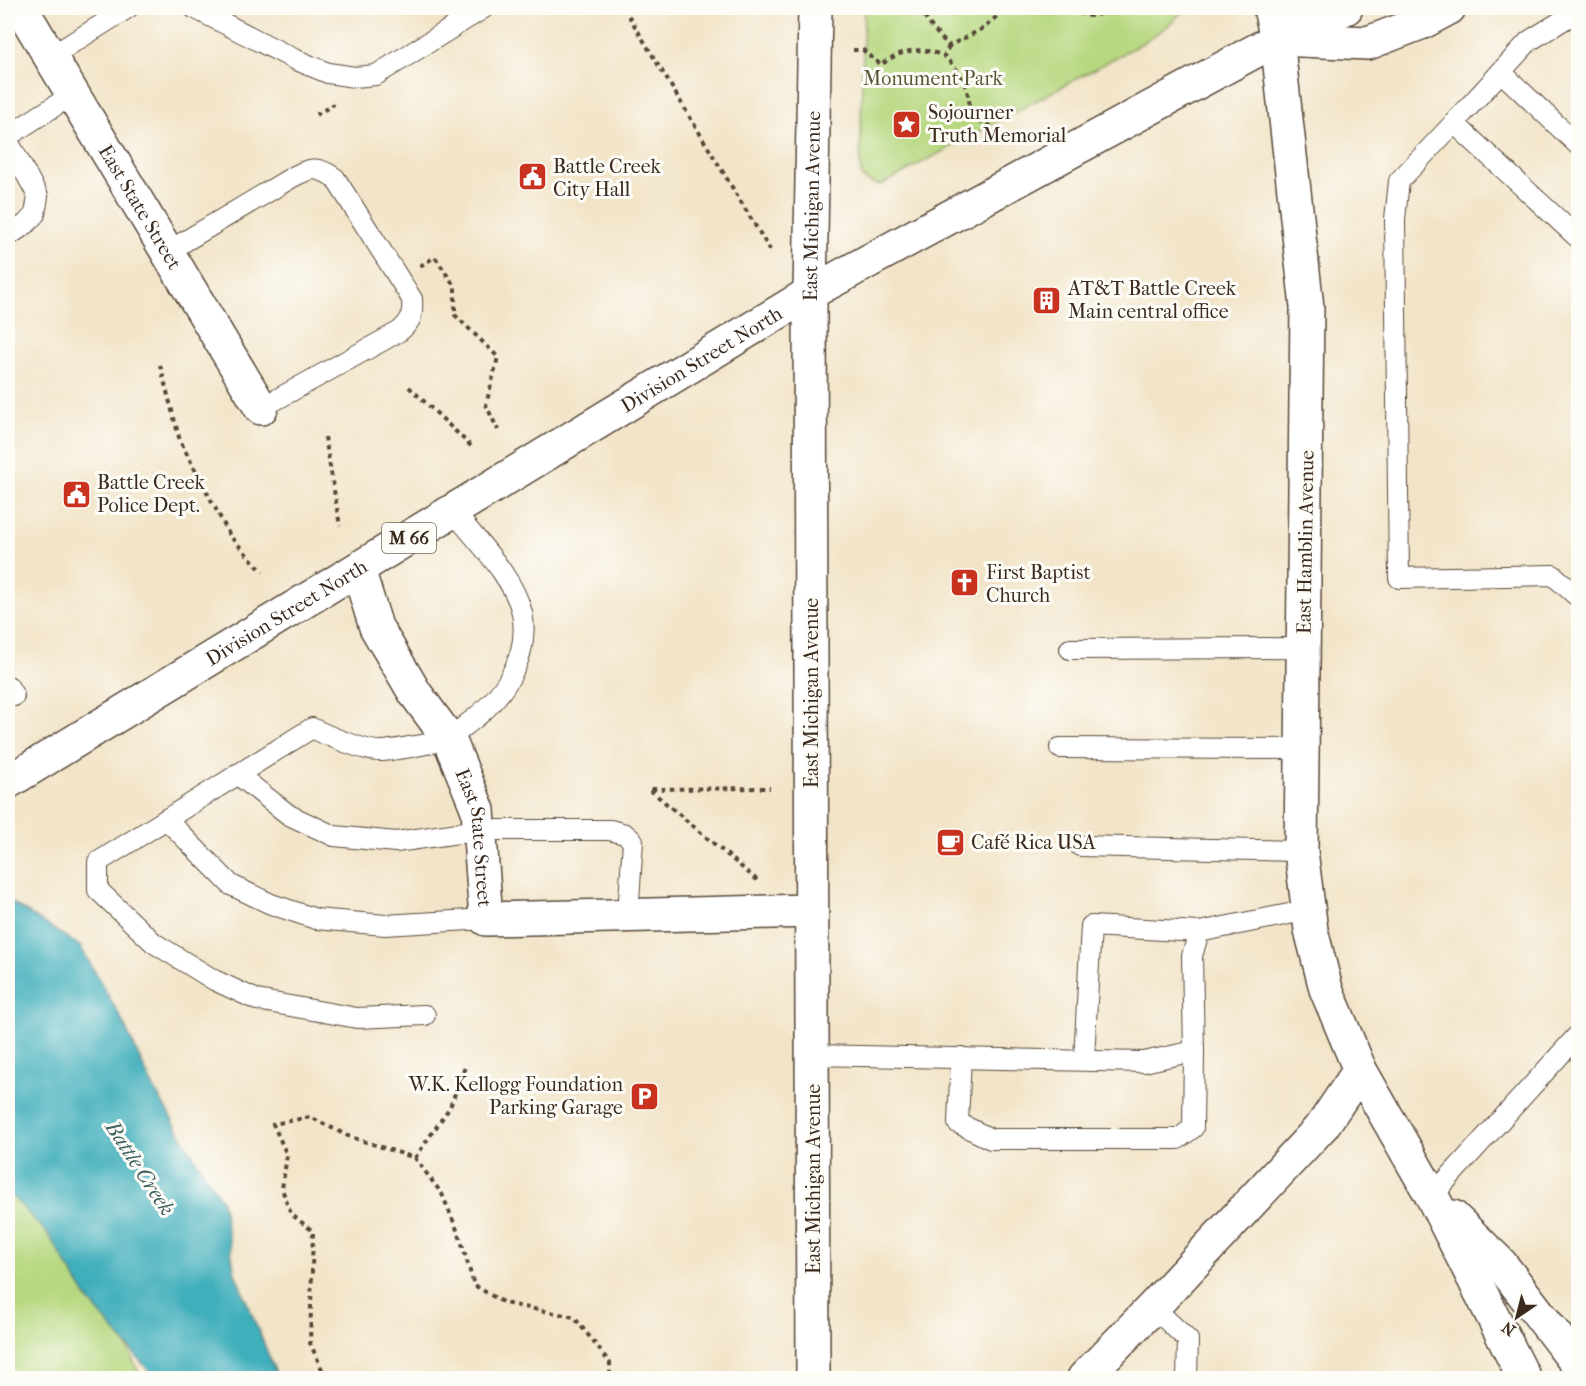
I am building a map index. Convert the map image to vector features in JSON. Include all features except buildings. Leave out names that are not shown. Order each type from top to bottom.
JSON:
[{"type":"main road","name":"East State Street","points":[[21,8],[261,408]]},
{"type":"main road","name":"East Michigan Avenue","points":[[813,1378],[810,293],[815,8]]},
{"type":"main road","name":"East Hamblin Avenue","points":[[1270,8],[1277,39],[1307,307],[1301,851],[1308,910],[1326,989],[1360,1070],[1432,1196]]},
{"type":"main road","points":[[1277,39],[1307,8]]},
{"type":"main road","points":[[1277,39],[1346,8]]},
{"type":"main road","points":[[1277,39],[1368,44],[1423,22],[1449,8]]},
{"type":"main road","name":"M 66","points":[[810,293],[1277,39]]},
{"type":"main road","name":"Division Street North","points":[[8,782],[810,293]]},
{"type":"main road","name":"East State Street","points":[[358,569],[376,627],[415,693],[449,739],[478,810],[486,919],[811,911]]},
{"type":"main road","points":[[1084,1378],[1323,1125],[1360,1070]]},
{"type":"main road","points":[[1432,1196],[1500,1263],[1578,1365]]},
{"type":"main road","points":[[1432,1196],[1524,1378]]},
{"type":"lane","points":[[50,57],[128,8]]},
{"type":"lane","points":[[194,8],[294,59],[328,73],[355,77],[376,75],[484,8]]},
{"type":"lane","points":[[1578,11],[1529,41],[1399,181],[1395,230],[1399,578],[1553,575],[1578,597]]},
{"type":"lane","points":[[1501,72],[1578,145]]},
{"type":"lane","points":[[8,136],[72,95]]},
{"type":"lane","points":[[1454,123],[1578,238]]},
{"type":"lane","points":[[8,141],[38,196],[35,214],[26,224],[8,236]]},
{"type":"lane","points":[[167,252],[291,178],[308,169],[322,169],[335,178],[412,299],[411,321],[400,332],[261,408]]},
{"type":"lane","points":[[425,1016],[357,1018],[257,1000],[214,980],[154,943],[98,890],[98,862],[312,728],[329,737],[379,752],[449,739],[482,713],[499,694],[520,654],[524,643],[522,611],[514,591],[453,511]]},
{"type":"lane","points":[[1070,649],[1304,648]]},
{"type":"lane","points":[[1060,748],[1302,749]]},
{"type":"lane","points":[[237,774],[289,815],[333,836],[396,842],[479,830],[609,830],[625,834],[633,841],[628,915]]},
{"type":"lane","points":[[166,819],[231,885],[271,904],[316,920],[385,925],[486,919]]},
{"type":"lane","points":[[1080,846],[1301,851]]},
{"type":"lane","points":[[1084,1060],[1090,926],[1199,932],[1308,910]]},
{"type":"lane","points":[[961,1057],[958,1123],[991,1139],[1178,1139],[1193,1128],[1192,956],[1199,932]]},
{"type":"lane","points":[[1432,1196],[1578,1035]]},
{"type":"lane","points":[[812,1055],[1144,1062],[1194,1051]]},
{"type":"lane","points":[[1153,1307],[1188,1340],[1187,1378]]},
{"type":"path","points":[[624,8],[770,250]]},
{"type":"path","points":[[922,8],[923,14],[936,33],[949,46]]},
{"type":"path","points":[[944,56],[949,46],[982,29],[1007,8]]},
{"type":"path","points":[[1071,8],[1082,15],[1091,16],[1100,14],[1107,8]]},
{"type":"path","points":[[853,50],[862,50],[881,64],[899,53],[917,49],[944,56],[965,82],[969,117],[991,126],[995,134]]},
{"type":"path","points":[[316,115],[334,105]]},
{"type":"path","points":[[411,271],[435,257],[456,287],[455,315],[498,357],[486,405],[498,430]]},
{"type":"path","points":[[160,366],[180,441],[230,536],[263,572]]},
{"type":"path","points":[[409,387],[471,446]]},
{"type":"path","points":[[325,437],[340,526]]},
{"type":"path","points":[[762,884],[649,789],[770,788]]},
{"type":"path","points":[[415,1158],[450,1107],[465,1067]]},
{"type":"path","points":[[326,1378],[310,1343],[313,1231],[291,1214],[282,1189],[286,1155],[273,1124],[310,1117],[348,1136],[415,1158],[442,1194],[460,1237],[474,1285],[504,1303],[574,1317],[610,1363],[610,1378]]},
{"type":"green space","name":"Monument Park","points":[[864,8],[1186,8],[1169,25],[1144,42],[881,185],[862,178],[860,166]]},
{"type":"green space","points":[[8,1083],[141,1378],[8,1378]]},
{"type":"water","name":"Battle Creek","points":[[8,900],[80,946],[120,1016],[152,1085],[222,1201],[235,1273],[278,1378],[150,1378],[149,1371],[89,1301],[48,1234],[8,1192]]},
{"type":"place","name":"Sojourner Truth Memorial","points":[[907,124]]},
{"type":"place","name":"Battle Creek City Hall","points":[[532,177]]},
{"type":"place","name":"AT&T Battle Creek Main central office","points":[[1047,300]]},
{"type":"place","name":"Battle Creek Police Dept.","points":[[76,494]]},
{"type":"place","name":"First Baptist Church","points":[[965,583]]},
{"type":"place","name":"Café Rica USA","points":[[950,842]]},
{"type":"place","name":"W.K. Kellogg Foundation Parking Garage","points":[[644,1096]]}]
